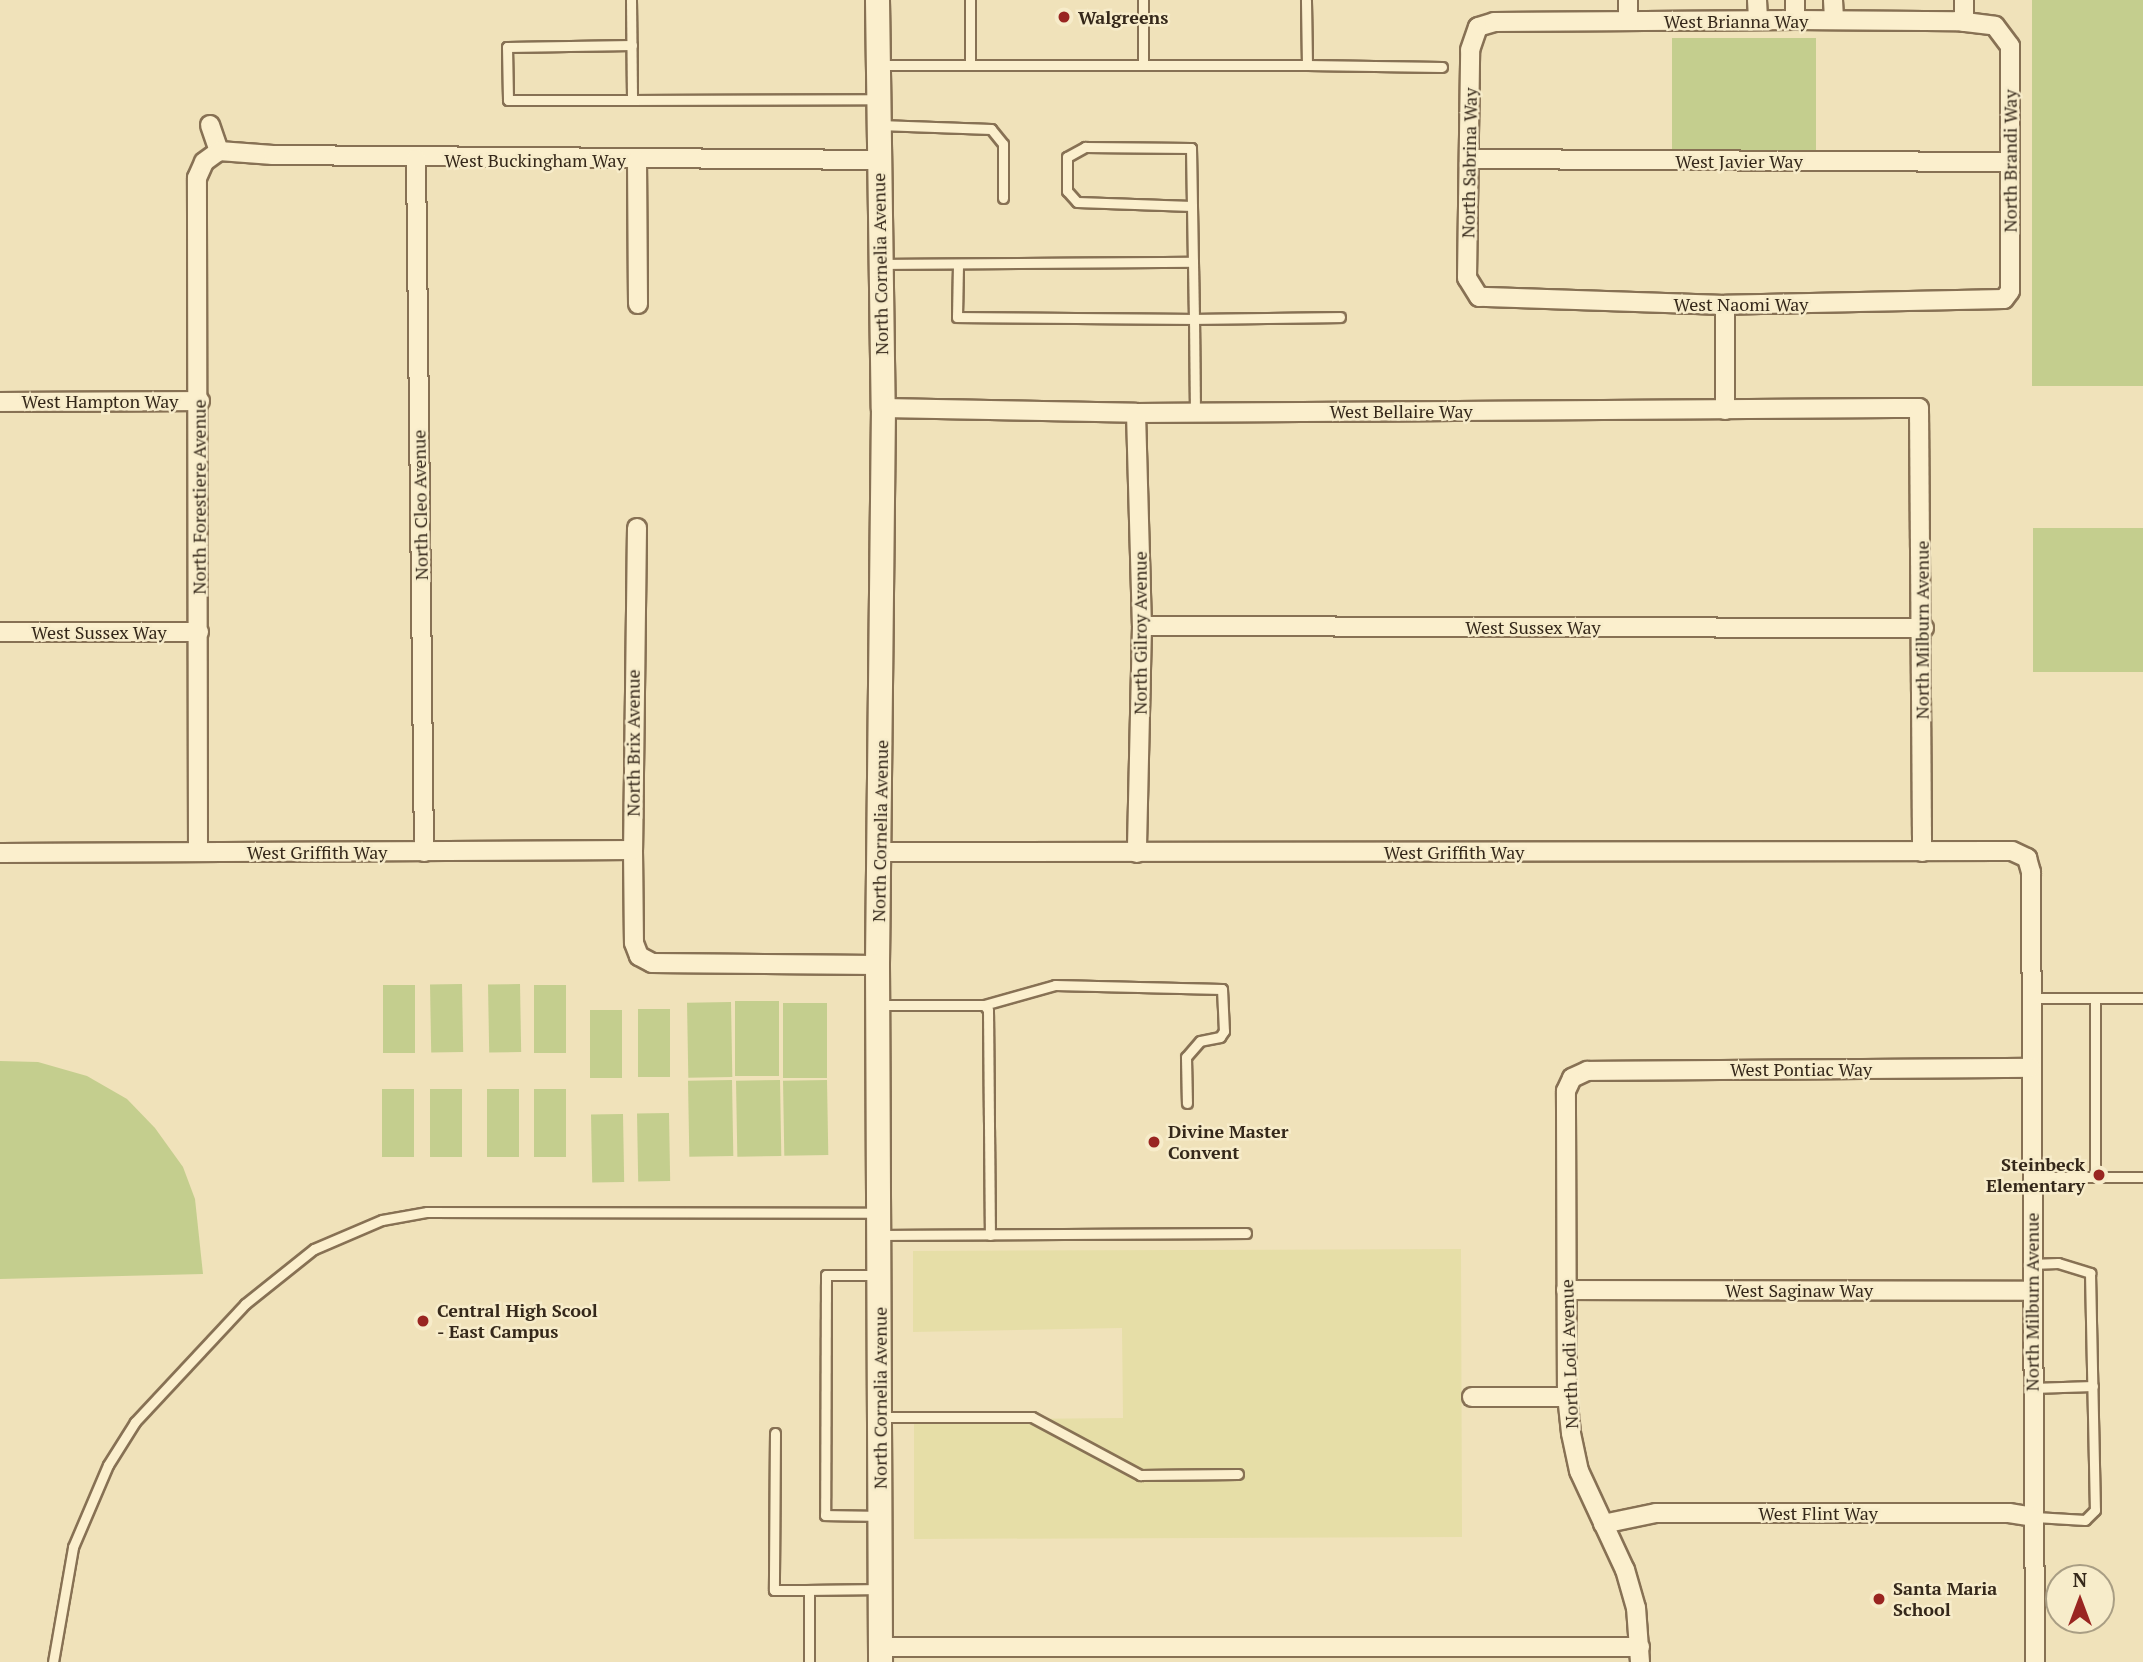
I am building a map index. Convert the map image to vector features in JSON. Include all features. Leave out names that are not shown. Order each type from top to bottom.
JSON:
[{"type":"street","name":"North Cornelia Avenue","points":[[877,0],[877,160],[883,408],[881,852],[877,965],[880,1654]]},
{"type":"street","points":[[1628,0],[1628,21]]},
{"type":"street","points":[[1757,0],[1758,20]]},
{"type":"street","points":[[1795,0],[1795,20]]},
{"type":"street","points":[[1833,0],[1834,20]]},
{"type":"street","points":[[1964,0],[1964,22]]},
{"type":"street","name":"West Brianna Way","points":[[1478,27],[1494,22],[1758,20],[1964,22],[1994,26]]},
{"type":"street","name":"North Brandi Way","points":[[1994,26],[2010,46],[2010,291],[2004,299]]},
{"type":"street","name":"North Sabrina Way","points":[[1478,27],[1470,50],[1467,278],[1479,297]]},
{"type":"street","points":[[210,125],[219,151]]},
{"type":"street","name":"West Buckingham Way","points":[[219,151],[416,159],[877,160]]},
{"type":"street","name":"North Forestiere Avenue","points":[[198,852],[200,401],[197,178],[204,162],[219,151]]},
{"type":"street","name":"North Cleo Avenue","points":[[416,159],[424,852]]},
{"type":"street","name":"West Javier Way","points":[[1469,159],[2010,162]]},
{"type":"street","points":[[637,160],[638,304]]},
{"type":"street","name":"West Naomi Way","points":[[1479,297],[1725,305],[2004,299]]},
{"type":"street","points":[[1725,305],[1725,410]]},
{"type":"street","name":"West Hampton Way","points":[[0,402],[200,401]]},
{"type":"street","name":"West Bellaire Way","points":[[883,408],[1136,413],[1919,408]]},
{"type":"street","name":"North Milburn Avenue","points":[[1919,408],[1924,628],[1922,852]]},
{"type":"street","name":"North Gilroy Avenue","points":[[1136,413],[1142,626],[1137,853]]},
{"type":"street","name":"North Brix Avenue","points":[[637,528],[633,850],[634,943],[639,956],[652,963],[877,965]]},
{"type":"street","name":"West Sussex Way","points":[[1142,626],[1924,628]]},
{"type":"street","name":"West Sussex Way","points":[[0,632],[199,632]]},
{"type":"street","name":"West Griffith Way","points":[[0,853],[633,850]]},
{"type":"street","name":"West Griffith Way","points":[[881,852],[2012,851],[2027,858]]},
{"type":"street","name":"North Milburn Avenue","points":[[2027,858],[2031,998],[2035,1662]]},
{"type":"street","name":"West Pontiac Way","points":[[1572,1078],[1587,1071],[2031,1068]]},
{"type":"street","name":"North Lodi Avenue","points":[[1572,1078],[1566,1091],[1567,1396],[1579,1471],[1625,1570],[1640,1655]]},
{"type":"street","name":"West Saginaw Way","points":[[1566,1290],[2031,1291]]},
{"type":"street","points":[[1472,1397],[1567,1396]]},
{"type":"street","name":"West Flint Way","points":[[1603,1524],[1656,1513],[2009,1513],[2035,1517]]},
{"type":"street","points":[[880,1654],[1640,1655]]},
{"type":"lane","points":[[632,0],[632,100]]},
{"type":"lane","points":[[970,0],[970,64]]},
{"type":"lane","points":[[1143,0],[1143,64]]},
{"type":"lane","points":[[1307,0],[1307,65]]},
{"type":"lane","points":[[632,45],[507,47],[508,100],[877,99]]},
{"type":"lane","points":[[876,65],[1443,67]]},
{"type":"lane","points":[[877,125],[991,130],[1003,144],[1003,198]]},
{"type":"lane","points":[[1192,206],[1077,202],[1067,191],[1067,157],[1085,147],[1191,148],[1192,206],[1192,262],[1195,412]]},
{"type":"lane","points":[[879,264],[1192,262]]},
{"type":"lane","points":[[958,264],[957,317],[1340,317]]},
{"type":"lane","points":[[877,1004],[984,1005],[1055,985],[1222,989],[1224,1031],[1220,1037],[1200,1041],[1186,1057],[1187,1102]]},
{"type":"lane","points":[[2031,998],[2143,998]]},
{"type":"lane","points":[[2095,998],[2095,1177]]},
{"type":"lane","points":[[984,1005],[988,1010],[990,1235]]},
{"type":"lane","points":[[2032,1177],[2143,1177]]},
{"type":"lane","points":[[53,1662],[73,1547],[107,1465],[135,1422],[245,1304],[314,1249],[382,1220],[427,1212],[879,1224],[990,1235],[1246,1233]]},
{"type":"lane","points":[[2031,1264],[2058,1264],[2090,1273],[2095,1510],[2085,1520],[2035,1517]]},
{"type":"lane","points":[[879,1275],[826,1275],[825,1515],[880,1516]]},
{"type":"lane","points":[[2032,1388],[2093,1387]]},
{"type":"lane","points":[[880,1416],[1032,1417],[1140,1475],[1238,1474]]},
{"type":"lane","points":[[775,1433],[775,1590],[879,1589]]},
{"type":"lane","points":[[809,1590],[809,1662]]},
{"type":"shaded area","points":[[1461,1249],[1462,1537],[914,1539],[914,1420],[1123,1418],[1122,1328],[913,1332],[913,1251]]},
{"type":"green space","points":[[2032,0],[2143,0],[2143,386],[2032,386]]},
{"type":"green space","points":[[1672,38],[1816,38],[1816,157],[1672,157]]},
{"type":"green space","points":[[2033,528],[2143,528],[2143,672],[2033,672]]},
{"type":"green space","points":[[462,984],[463,1052],[431,1053],[430,985]]},
{"type":"green space","points":[[520,984],[521,1052],[489,1053],[488,985]]},
{"type":"green space","points":[[383,985],[415,985],[415,1053],[383,1053]]},
{"type":"green space","points":[[534,985],[566,985],[566,1053],[534,1053]]},
{"type":"green space","points":[[735,1001],[779,1001],[779,1076],[735,1076]]},
{"type":"green space","points":[[731,1002],[732,1077],[688,1078],[687,1003]]},
{"type":"green space","points":[[783,1003],[827,1003],[827,1078],[783,1078]]},
{"type":"green space","points":[[638,1009],[670,1009],[670,1077],[638,1077]]},
{"type":"green space","points":[[590,1010],[622,1010],[622,1078],[590,1078]]},
{"type":"green space","points":[[0,1061],[38,1062],[87,1076],[127,1099],[155,1128],[183,1167],[195,1199],[203,1274],[0,1279]]},
{"type":"green space","points":[[732,1080],[733,1156],[689,1157],[688,1081]]},
{"type":"green space","points":[[780,1080],[781,1156],[737,1157],[736,1081]]},
{"type":"green space","points":[[827,1080],[828,1155],[784,1156],[783,1081]]},
{"type":"green space","points":[[382,1089],[414,1089],[414,1157],[382,1157]]},
{"type":"green space","points":[[430,1089],[462,1089],[462,1157],[430,1157]]},
{"type":"green space","points":[[487,1089],[519,1089],[519,1157],[487,1157]]},
{"type":"green space","points":[[534,1089],[566,1089],[566,1157],[534,1157]]},
{"type":"green space","points":[[669,1113],[670,1181],[638,1182],[637,1114]]},
{"type":"green space","points":[[623,1114],[624,1182],[592,1183],[591,1115]]},
{"type":"place","name":"Walgreens","points":[[1064,17]]},
{"type":"place","name":"Divine Master Convent","points":[[1154,1142]]},
{"type":"place","name":"Steinbeck Elementary","points":[[2099,1175]]},
{"type":"place","name":"Central High Scool - East Campus","points":[[423,1321]]},
{"type":"place","name":"Santa Maria School","points":[[1879,1599]]}]
